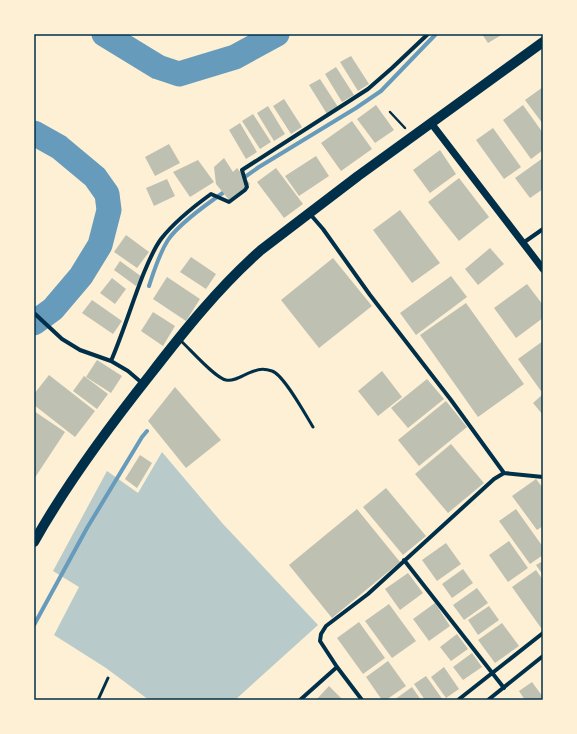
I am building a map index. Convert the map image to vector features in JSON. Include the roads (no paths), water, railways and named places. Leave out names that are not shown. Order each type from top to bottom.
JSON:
[{"type":"main road","points":[[34,542],[49,515],[81,466],[115,419],[178,338],[247,263],[308,213],[543,42]]},
{"type":"street","points":[[111,361],[154,249],[176,223],[211,194],[230,202],[246,190],[247,187],[242,170],[368,89],[428,34]]},
{"type":"street","points":[[431,123],[543,269]]},
{"type":"street","points":[[308,213],[323,229],[370,295],[451,400],[504,473]]},
{"type":"street","points":[[523,243],[543,229]]},
{"type":"street","points":[[34,313],[62,339],[80,350],[111,361],[128,370],[142,384]]},
{"type":"street","points":[[362,700],[337,667],[320,641],[321,634],[326,626],[368,594],[494,479],[504,473],[543,476]]},
{"type":"street","points":[[404,560],[504,688]]},
{"type":"street","points":[[458,700],[543,633]]},
{"type":"street","points":[[488,700],[543,656]]},
{"type":"street","points":[[300,700],[337,667]]},
{"type":"lane","points":[[178,338],[190,348],[216,375],[224,380],[233,381],[245,374],[260,369],[272,371],[281,377],[313,427]]},
{"type":"lane","points":[[98,700],[108,678]]},
{"type":"waterway","points":[[104,34],[158,67],[179,74],[235,57],[277,34]]},
{"type":"waterway","points":[[242,179],[381,91],[436,34]]},
{"type":"waterway","points":[[34,133],[59,147],[95,177],[107,194],[109,210],[100,245],[81,276],[53,309],[34,323]]},
{"type":"waterway","points":[[149,286],[157,263],[168,240],[179,227],[212,200],[227,190]]},
{"type":"waterway","points":[[34,625],[87,528],[147,431]]}]
